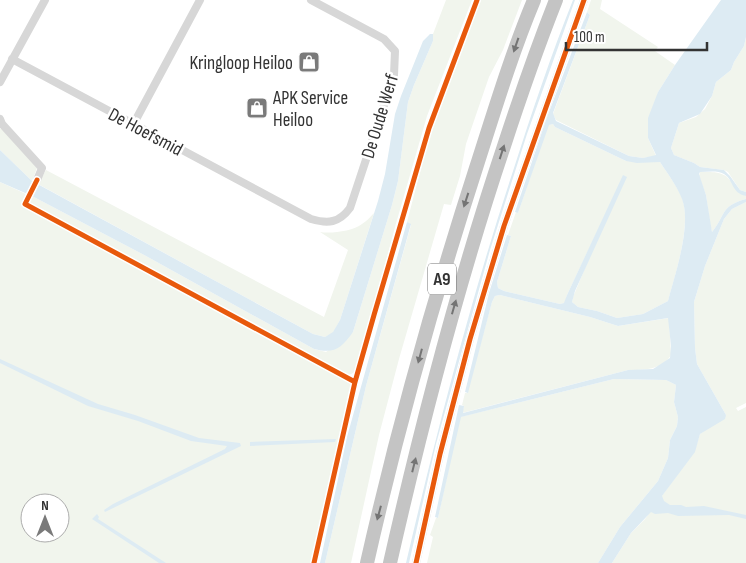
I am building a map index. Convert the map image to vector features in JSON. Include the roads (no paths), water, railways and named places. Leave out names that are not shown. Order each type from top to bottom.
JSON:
[{"type":"highway","name":"A9","points":[[367,563],[422,348],[462,212],[518,39],[534,0]]},
{"type":"highway","name":"A9","points":[[390,563],[442,351],[481,216],[537,48],[556,0]]},
{"type":"street","points":[[0,82],[45,0]]},
{"type":"street","points":[[133,124],[200,0]]},
{"type":"street","name":"De Oude Werf","points":[[311,0],[384,39],[395,51],[394,75],[350,208],[343,217]]},
{"type":"street","points":[[416,563],[440,454],[470,339],[504,226],[584,0]]},
{"type":"street","name":"De Hoefsmid","points":[[12,59],[311,219],[323,223],[334,222],[343,217]]},
{"type":"street","points":[[0,119],[2,124],[42,168],[36,180]]},
{"type":"place","name":"Kringloop Heiloo","points":[[309,62]]},
{"type":"place","name":"APK Service Heiloo","points":[[257,108]]}]
